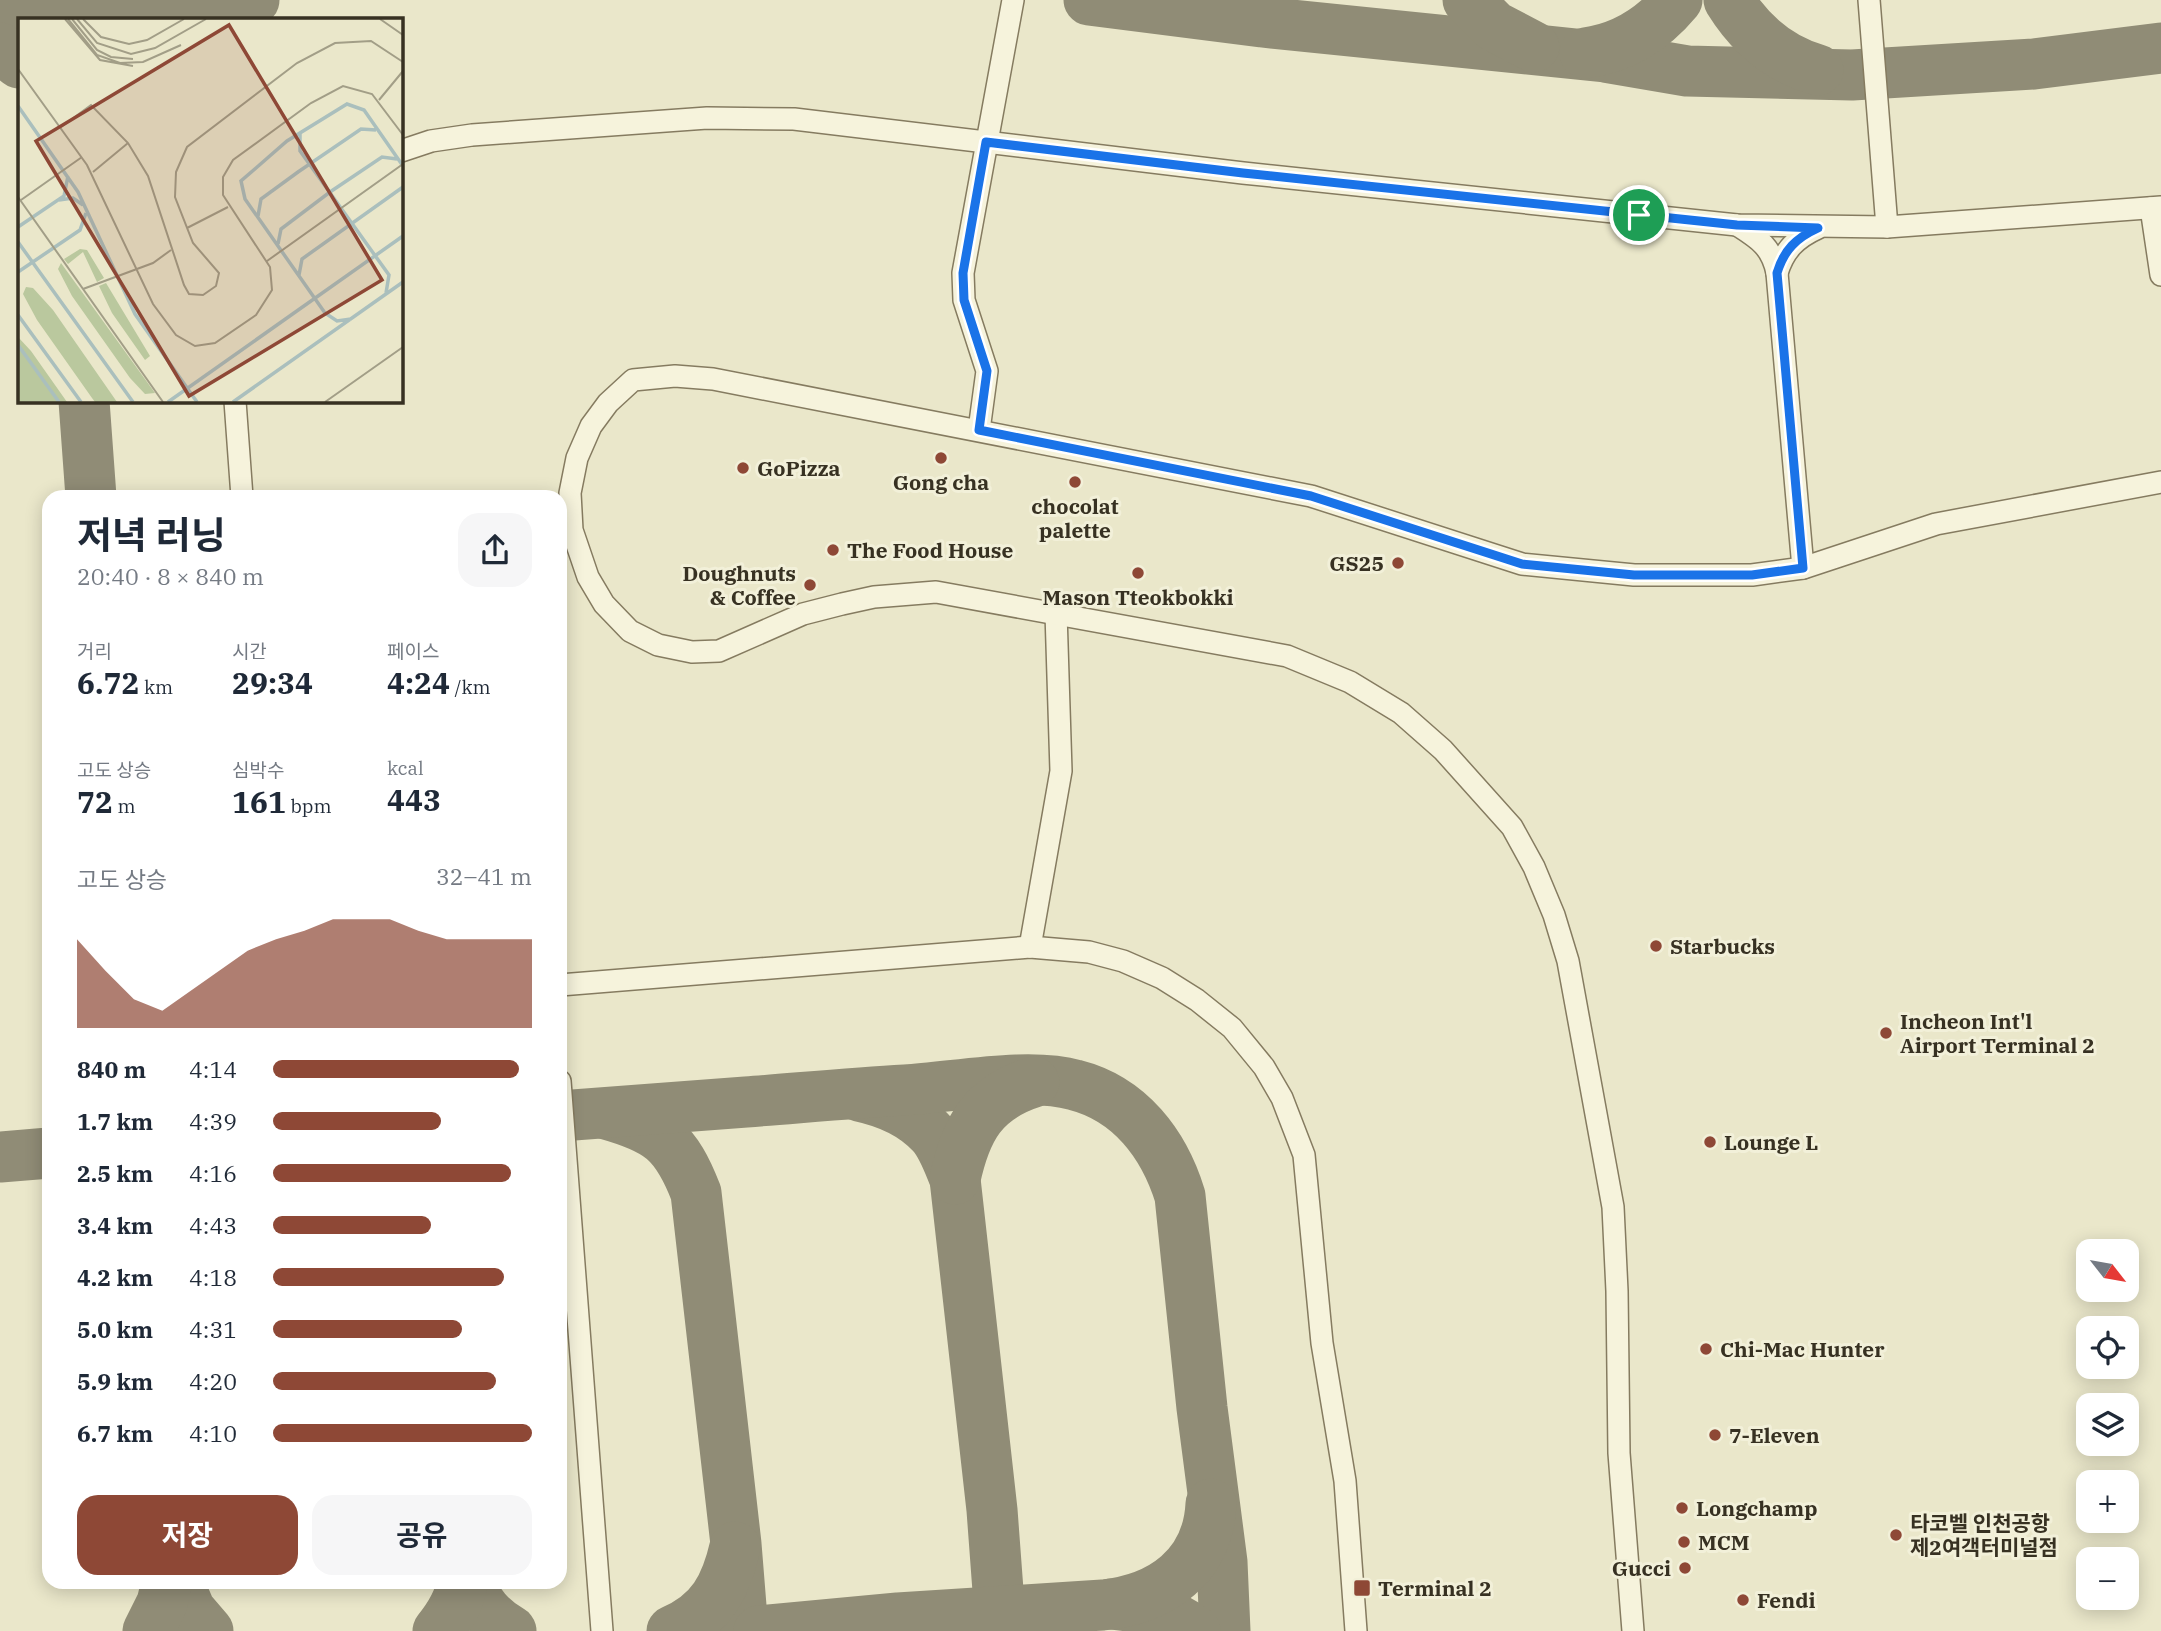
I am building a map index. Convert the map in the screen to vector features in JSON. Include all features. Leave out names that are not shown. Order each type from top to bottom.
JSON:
[{"type":"lane","points":[[979,430],[987,371],[964,300],[963,273],[1013,0]]},
{"type":"lane","points":[[1869,0],[1887,228]]},
{"type":"lane","points":[[402,151],[431,142],[472,135],[707,118],[794,119],[1243,173],[1737,225],[1887,228],[2156,207],[2161,275]]},
{"type":"lane","points":[[1737,225],[1770,251],[1777,273],[1803,568]]},
{"type":"lane","points":[[1777,273],[1784,254],[1792,245],[1801,236],[1818,228]]},
{"type":"lane","points":[[1633,1631],[1619,1453],[1613,1207],[1568,961],[1554,915],[1534,867],[1511,827],[1434,742],[1401,713],[1350,682],[1287,656],[936,592],[874,597],[803,614],[719,651],[692,652],[658,645],[630,631],[604,604],[588,577],[572,530],[570,493],[577,458],[590,426],[608,403],[633,380],[675,376],[713,379],[1311,496],[1522,564],[1634,575],[1752,575],[1803,568],[1936,523],[2161,482]]},
{"type":"lane","points":[[235,402],[241,490]]},
{"type":"lane","points":[[1030,947],[1061,771],[1056,613]]},
{"type":"lane","points":[[567,984],[1030,947],[1089,952],[1123,961],[1162,978],[1197,1000],[1232,1028],[1264,1067],[1282,1098],[1304,1155],[1322,1343],[1345,1481],[1356,1631]]},
{"type":"lane","points":[[567,1173],[602,1631]]},
{"type":"taxiway","points":[[25,18],[254,0]]},
{"type":"taxiway","points":[[1089,0],[1262,22],[1605,57],[1687,71],[1852,75],[2034,64],[2161,48]]},
{"type":"taxiway","points":[[1468,0],[1494,26],[1534,47]]},
{"type":"taxiway","points":[[1585,53],[1612,47],[1636,36],[1658,20],[1677,0]]},
{"type":"taxiway","points":[[1729,0],[1746,24],[1767,44],[1791,59],[1818,70]]},
{"type":"taxiway","points":[[0,20],[18,19]]},
{"type":"taxiway","points":[[0,48],[18,62]]},
{"type":"taxiway","points":[[84,402],[90,490]]},
{"type":"taxiway","points":[[567,1115],[1014,1080],[1057,1081],[1075,1085],[1095,1092],[1128,1113],[1142,1126],[1165,1159],[1180,1196],[1202,1408],[1222,1562],[1225,1631]]},
{"type":"taxiway","points":[[955,1179],[965,1145],[979,1117],[1002,1097],[1034,1082]]},
{"type":"taxiway","points":[[859,1096],[899,1109],[917,1120],[939,1144],[955,1179],[992,1510],[1001,1631]]},
{"type":"taxiway","points":[[606,1114],[640,1125],[663,1140],[681,1161],[696,1193],[736,1544],[743,1631]]},
{"type":"taxiway","points":[[0,1157],[42,1154]]},
{"type":"taxiway","points":[[759,1631],[898,1618],[1103,1605],[1124,1601],[1162,1587],[1178,1576],[1191,1562],[1208,1526],[1211,1504]]},
{"type":"taxiway","points":[[672,1631],[697,1616],[715,1597],[727,1574],[735,1547]]},
{"type":"taxiway","points":[[148,1631],[162,1603],[165,1589]]},
{"type":"taxiway","points":[[181,1589],[190,1610],[208,1631]]},
{"type":"taxiway","points":[[438,1631],[454,1608],[460,1589]]},
{"type":"taxiway","points":[[472,1589],[486,1610],[511,1631]]},
{"type":"taxiway","points":[[1111,1604],[1165,1614],[1195,1631]]},
{"type":"place","name":"Gong cha","points":[[941,458]]},
{"type":"place","name":"GoPizza","points":[[743,468]]},
{"type":"place","name":"chocolat palette","points":[[1075,482]]},
{"type":"place","name":"The Food House","points":[[833,550]]},
{"type":"place","name":"GS25","points":[[1398,563]]},
{"type":"place","name":"Mason Tteokbokki","points":[[1138,573]]},
{"type":"place","name":"Doughnuts & Coffee","points":[[810,585]]},
{"type":"place","name":"Starbucks","points":[[1656,946]]},
{"type":"place","name":"Incheon Int'l Airport Terminal 2","points":[[1886,1033]]},
{"type":"place","name":"Lounge L","points":[[1710,1142]]},
{"type":"place","name":"Chi-Mac Hunter","points":[[1706,1349]]},
{"type":"place","name":"7-Eleven","points":[[1715,1435]]},
{"type":"place","name":"Longchamp","points":[[1682,1508]]},
{"type":"place","name":"타코벨 인천공항 제2여객터미널점","points":[[1896,1535]]},
{"type":"place","name":"MCM","points":[[1684,1542]]},
{"type":"place","name":"Gucci","points":[[1685,1568]]},
{"type":"place","name":"Terminal 2","points":[[1362,1588]]},
{"type":"place","name":"Fendi","points":[[1743,1600]]},
{"type":"route","points":[[986,142],[1243,173],[1639,215],[1737,225],[1818,228],[1801,236],[1792,245],[1784,254],[1777,273],[1803,568],[1752,575],[1634,575],[1522,564],[1311,496],[979,430],[987,371],[964,300],[963,273],[986,142]]}]
